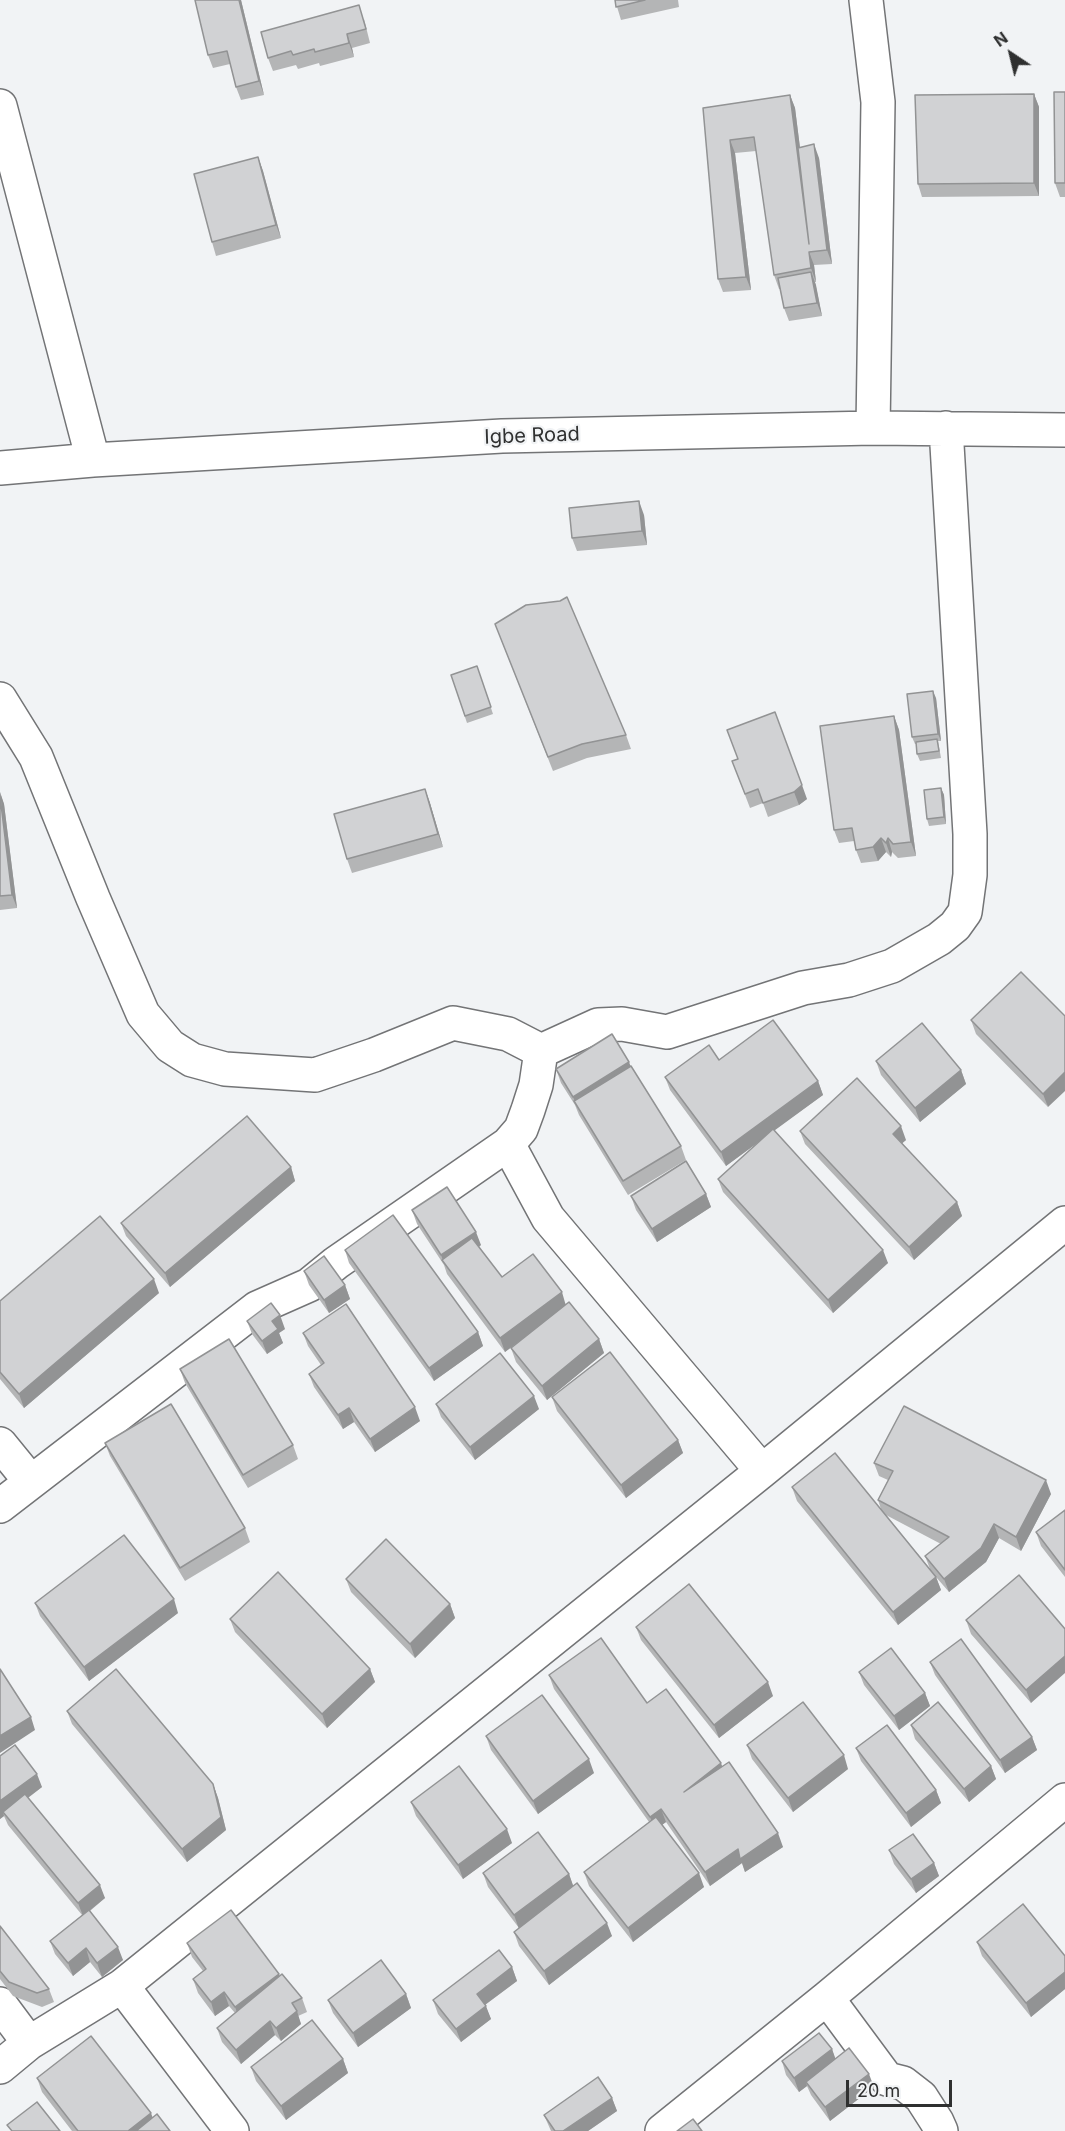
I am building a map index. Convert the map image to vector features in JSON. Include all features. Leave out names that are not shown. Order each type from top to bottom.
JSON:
[{"type":"street","points":[[866,0],[878,102],[873,428]]},
{"type":"street","points":[[0,106],[93,459]]},
{"type":"street","name":"Igbe Road","points":[[0,468],[93,459],[502,436],[873,428],[1065,430]]},
{"type":"street","points":[[541,1051],[598,1024],[622,1024],[667,1032],[803,988],[849,980],[892,966],[939,939],[955,926],[965,912],[970,875],[970,834],[946,428]]},
{"type":"street","points":[[0,699],[36,757],[142,1014],[170,1046],[192,1060],[225,1069],[315,1075],[374,1055],[453,1023],[508,1034],[541,1051]]},
{"type":"street","points":[[0,1506],[257,1308],[309,1284],[508,1144],[521,1129],[528,1110],[536,1085],[541,1051]]},
{"type":"street","points":[[508,1144],[548,1218],[762,1471]]},
{"type":"street","points":[[0,2067],[30,2043],[122,1986],[762,1471],[1065,1223]]},
{"type":"street","points":[[0,1444],[32,1482]]},
{"type":"street","points":[[662,2131],[827,1998],[1065,1800]]},
{"type":"street","points":[[122,1986],[232,2131]]},
{"type":"street","points":[[827,1998],[887,2079],[903,2083],[921,2097],[941,2131]]},
{"type":"street","points":[[0,2004],[30,2043]]},
{"type":"building","points":[[195,0],[239,0],[259,81],[236,87],[227,51],[208,55]]},
{"type":"building","points":[[615,0],[645,0],[616,7]]},
{"type":"building","points":[[359,5],[366,29],[347,34],[349,43],[315,52],[314,49],[293,55],[291,51],[268,58],[261,32]]},
{"type":"building","points":[[1054,92],[1065,92],[1065,183],[1055,183]]},
{"type":"building","points":[[1034,94],[1034,183],[918,184],[915,95]]},
{"type":"building","points":[[790,95],[809,244],[798,148],[814,144],[827,250],[809,252],[811,268],[774,275],[754,137],[730,140],[746,277],[718,279],[703,108]]},
{"type":"building","points":[[258,157],[276,225],[212,242],[194,174]]},
{"type":"building","points":[[811,272],[817,303],[784,308],[778,278]]},
{"type":"building","points":[[639,501],[642,531],[572,538],[569,508]]},
{"type":"building","points":[[567,597],[626,735],[582,744],[548,757],[495,624],[526,605],[560,601]]},
{"type":"building","points":[[477,666],[491,707],[465,716],[451,675]]},
{"type":"building","points":[[933,691],[938,734],[912,737],[907,694]]},
{"type":"building","points":[[775,712],[802,785],[794,792],[763,803],[758,789],[745,794],[732,761],[738,759],[727,730]]},
{"type":"building","points":[[894,716],[911,842],[893,844],[888,838],[886,843],[881,838],[873,847],[856,850],[852,828],[834,830],[820,726]]},
{"type":"building","points":[[937,739],[939,751],[917,754],[916,742]]},
{"type":"building","points":[[941,788],[944,817],[927,819],[924,790]]},
{"type":"building","points":[[425,789],[438,834],[347,859],[334,814]]},
{"type":"building","points":[[0,796],[12,895],[0,896]]},
{"type":"building","points":[[1021,972],[1065,1016],[1065,1072],[1043,1094],[971,1020]]},
{"type":"building","points":[[773,1020],[818,1081],[721,1152],[665,1077],[709,1045],[719,1060]]},
{"type":"building","points":[[922,1023],[961,1070],[915,1108],[876,1061]]},
{"type":"building","points":[[612,1034],[629,1062],[573,1097],[556,1069]]},
{"type":"building","points":[[631,1066],[681,1146],[623,1181],[574,1101]]},
{"type":"building","points":[[857,1078],[901,1126],[893,1134],[957,1202],[909,1247],[800,1131]]},
{"type":"building","points":[[247,1116],[291,1167],[165,1273],[121,1223]]},
{"type":"building","points":[[773,1129],[883,1250],[828,1300],[718,1179]]},
{"type":"building","points":[[686,1161],[706,1194],[652,1229],[631,1196]]},
{"type":"building","points":[[447,1187],[476,1232],[441,1255],[412,1210]]},
{"type":"building","points":[[393,1215],[478,1332],[429,1368],[345,1250]]},
{"type":"building","points":[[100,1216],[154,1279],[19,1394],[0,1372],[0,1301]]},
{"type":"building","points":[[472,1238],[502,1277],[533,1254],[562,1292],[500,1338],[442,1260]]},
{"type":"building","points":[[324,1256],[345,1285],[324,1300],[304,1271]]},
{"type":"building","points":[[569,1302],[599,1339],[542,1386],[511,1348]]},
{"type":"building","points":[[271,1303],[280,1315],[272,1321],[278,1329],[262,1341],[247,1321]]},
{"type":"building","points":[[346,1304],[415,1407],[370,1439],[349,1408],[338,1415],[309,1374],[324,1363],[303,1333]]},
{"type":"building","points":[[229,1339],[293,1445],[243,1475],[180,1369]]},
{"type":"building","points":[[610,1352],[678,1440],[621,1485],[552,1397]]},
{"type":"building","points":[[500,1353],[534,1396],[470,1447],[436,1404]]},
{"type":"building","points":[[171,1404],[245,1528],[180,1568],[105,1443]]},
{"type":"building","points":[[904,1406],[1046,1480],[1016,1537],[994,1524],[981,1548],[944,1579],[925,1556],[949,1537],[878,1500],[893,1471],[874,1463]]},
{"type":"building","points":[[835,1453],[936,1577],[893,1612],[792,1487]]},
{"type":"building","points":[[1065,1510],[1065,1570],[1036,1532]]},
{"type":"building","points":[[124,1535],[174,1599],[84,1667],[35,1603]]},
{"type":"building","points":[[386,1539],[450,1604],[410,1644],[346,1579]]},
{"type":"building","points":[[278,1572],[370,1669],[322,1714],[230,1619]]},
{"type":"building","points":[[1019,1575],[1065,1629],[1065,1656],[1026,1690],[966,1620]]},
{"type":"building","points":[[689,1584],[768,1682],[714,1725],[636,1627]]},
{"type":"building","points":[[601,1638],[647,1703],[666,1689],[721,1763],[684,1792],[729,1762],[778,1833],[740,1859],[738,1849],[705,1872],[661,1809],[650,1817],[549,1675]]},
{"type":"building","points":[[961,1639],[1032,1737],[1000,1760],[930,1662]]},
{"type":"building","points":[[891,1648],[925,1693],[894,1716],[859,1672]]},
{"type":"building","points":[[0,1669],[31,1717],[0,1736]]},
{"type":"building","points":[[116,1669],[213,1784],[221,1817],[182,1849],[67,1711]]},
{"type":"building","points":[[542,1695],[589,1759],[533,1801],[486,1736]]},
{"type":"building","points":[[803,1702],[844,1755],[788,1798],[747,1745]]},
{"type":"building","points":[[938,1702],[991,1766],[964,1789],[911,1725]]},
{"type":"building","points":[[887,1725],[936,1790],[906,1813],[856,1748]]},
{"type":"building","points":[[15,1745],[37,1774],[0,1801],[0,1756]]},
{"type":"building","points":[[459,1766],[507,1829],[458,1865],[411,1802]]},
{"type":"building","points":[[25,1794],[100,1885],[78,1903],[3,1812]]},
{"type":"building","points":[[656,1817],[699,1873],[628,1928],[584,1872]]},
{"type":"building","points":[[538,1832],[569,1874],[514,1915],[483,1873]]},
{"type":"building","points":[[913,1834],[934,1863],[911,1879],[889,1850]]},
{"type":"building","points":[[577,1883],[607,1923],[544,1971],[514,1932]]},
{"type":"building","points":[[1023,1904],[1065,1956],[1065,1972],[1026,2003],[977,1942]]},
{"type":"building","points":[[89,1910],[118,1947],[97,1963],[86,1948],[68,1963],[50,1941]]},
{"type":"building","points":[[231,1910],[279,1974],[235,2007],[224,1992],[211,2002],[193,1979],[206,1969],[187,1943]]},
{"type":"building","points":[[0,1926],[49,1989],[37,1993],[9,1982],[0,1971]]},
{"type":"building","points":[[499,1950],[512,1967],[477,1994],[486,2006],[456,2029],[433,2000]]},
{"type":"building","points":[[381,1960],[406,1994],[353,2033],[328,2000]]},
{"type":"building","points":[[282,1974],[302,1998],[292,2003],[297,2011],[276,2028],[270,2021],[236,2050],[217,2028]]},
{"type":"building","points":[[312,2020],[343,2059],[281,2106],[251,2067]]},
{"type":"building","points":[[819,2033],[832,2049],[794,2078],[782,2061]]},
{"type":"building","points":[[91,2036],[151,2113],[128,2131],[78,2131],[37,2078]]},
{"type":"building","points":[[849,2048],[869,2074],[825,2107],[806,2082]]},
{"type":"building","points":[[598,2077],[612,2098],[563,2131],[555,2131],[544,2115]]},
{"type":"building","points":[[37,2102],[60,2131],[12,2131],[7,2125]]},
{"type":"building","points":[[157,2114],[170,2131],[136,2131]]},
{"type":"building","points":[[693,2119],[702,2131],[677,2131]]}]
